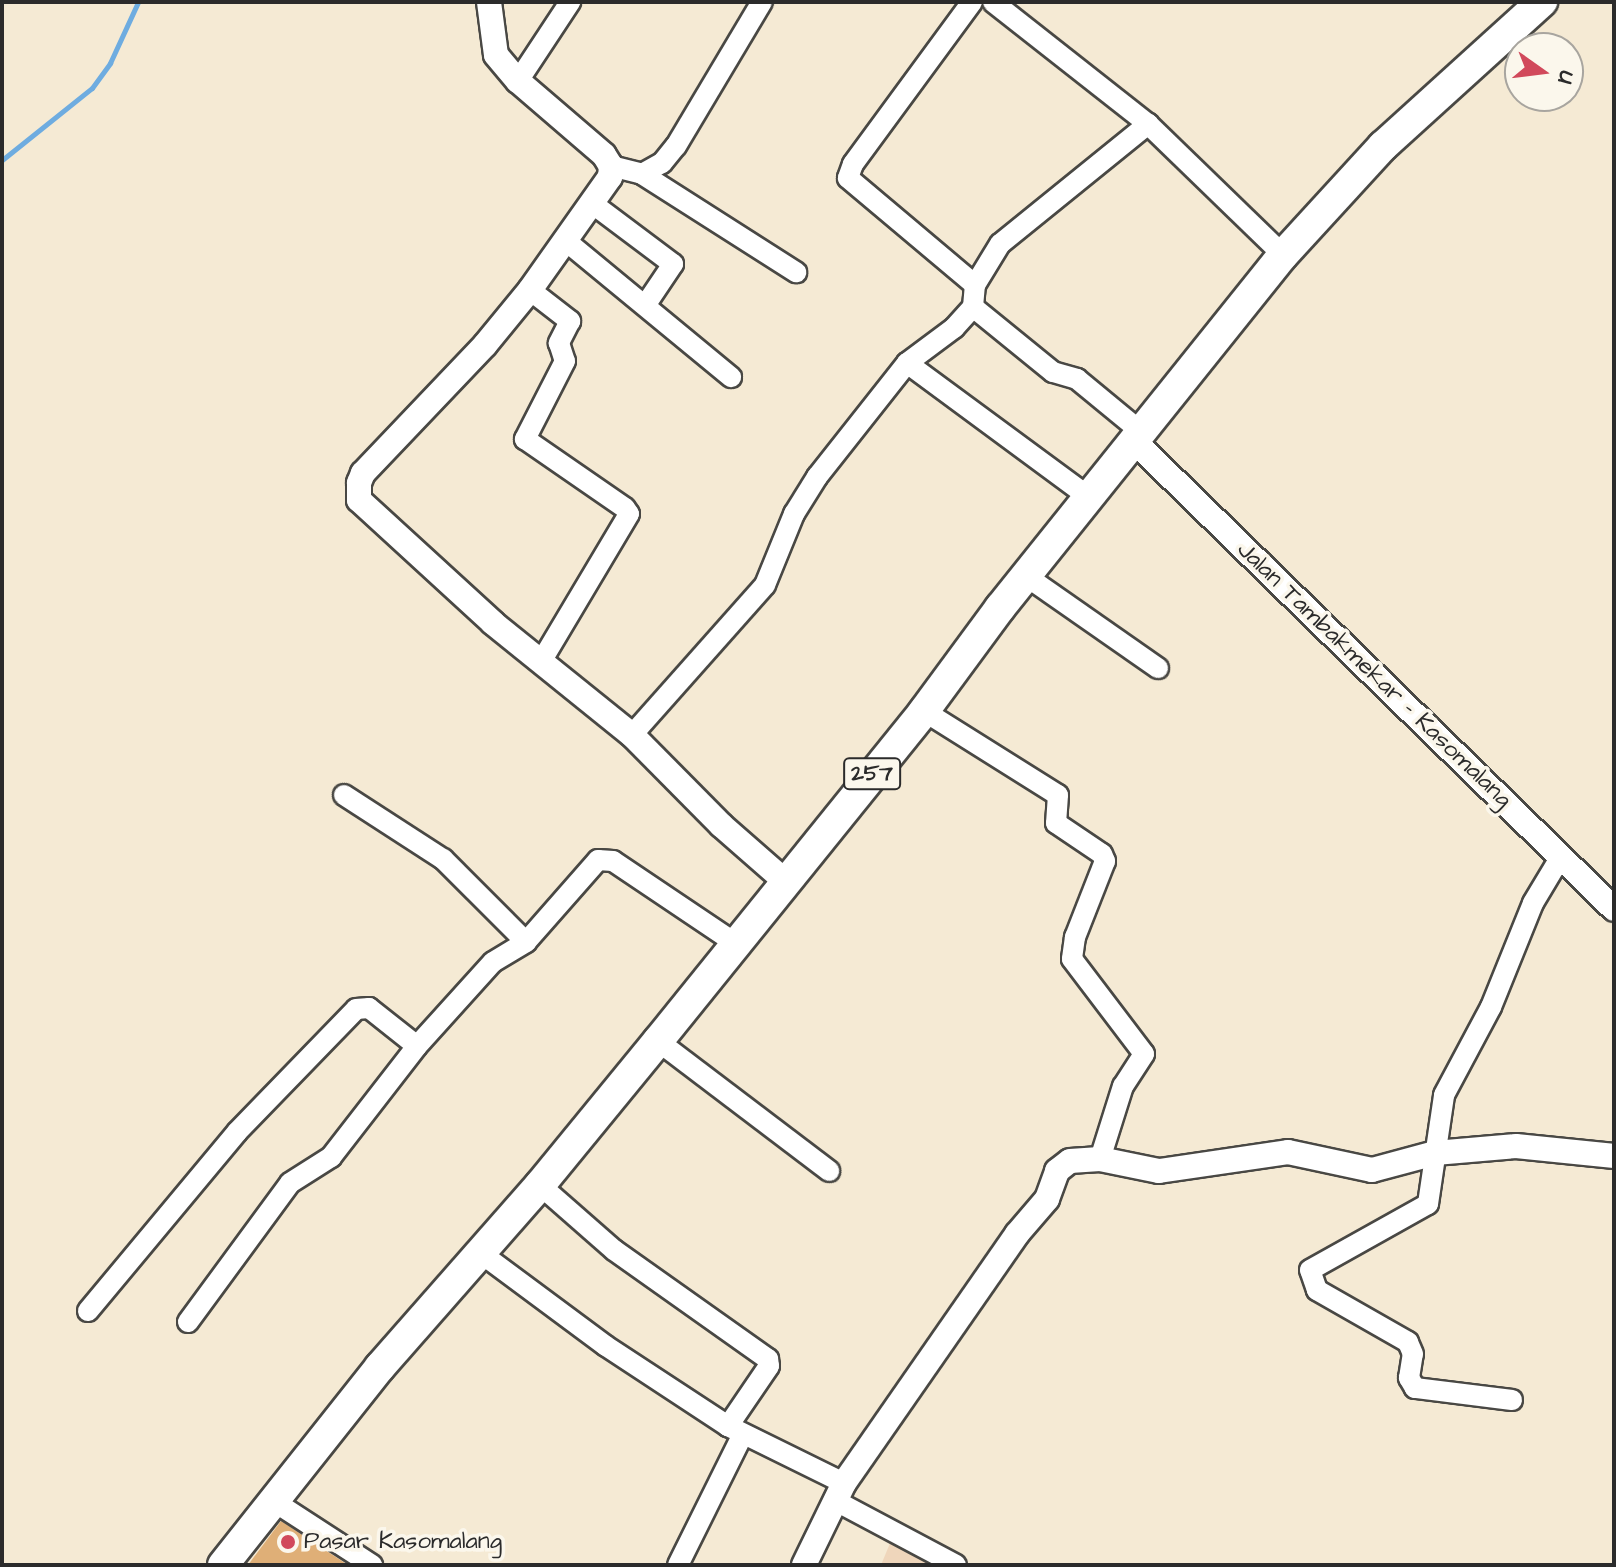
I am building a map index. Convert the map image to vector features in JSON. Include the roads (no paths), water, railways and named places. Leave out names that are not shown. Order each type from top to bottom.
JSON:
[{"type":"main road","name":"257","points":[[223,1565],[380,1367],[482,1254],[658,1041],[924,711],[1026,576],[1283,255],[1383,146],[1542,2]]},
{"type":"street","points":[[489,2],[496,55],[518,81],[599,149],[611,166],[642,174],[796,272]]},
{"type":"street","points":[[518,81],[570,2]]},
{"type":"street","points":[[642,174],[662,163],[676,146],[762,2]]},
{"type":"street","points":[[972,2],[853,164],[848,178],[975,285]]},
{"type":"street","points":[[993,2],[1148,124],[1283,255]]},
{"type":"street","points":[[632,735],[765,585],[806,493],[907,363],[954,328],[973,307],[975,285],[991,257],[1012,234],[1148,124]]},
{"type":"street","points":[[611,166],[607,185],[530,290],[454,381],[363,473],[358,492],[364,509],[493,623],[632,735],[721,825],[785,881]]},
{"type":"street","points":[[593,204],[673,264],[646,304]]},
{"type":"street","points":[[566,241],[731,377]]},
{"type":"street","points":[[530,290],[570,323],[559,343],[565,361],[525,439],[625,508],[629,514],[542,660]]},
{"type":"street","points":[[973,307],[1053,372],[1077,379],[1137,436]]},
{"type":"street","points":[[907,363],[1089,497]]},
{"type":"street","name":"Jalan Tambakmekar - Kasomalang","points":[[1137,436],[1614,909]]},
{"type":"street","points":[[1026,576],[1158,668]]},
{"type":"street","points":[[924,711],[1058,795],[1056,823],[1102,854],[1105,861],[1075,937],[1072,959],[1144,1054],[1119,1094],[1100,1159]]},
{"type":"street","points":[[344,795],[424,843],[526,942]]},
{"type":"street","points":[[188,1322],[290,1183],[331,1157],[417,1046],[493,962],[526,942],[598,860],[605,858],[735,943]]},
{"type":"street","points":[[1512,1400],[1415,1388],[1409,1378],[1413,1354],[1408,1342],[1316,1288],[1310,1270],[1428,1204],[1444,1095],[1454,1071],[1475,1040],[1533,903],[1560,858]]},
{"type":"street","points":[[88,1311],[237,1132],[356,1009],[369,1008],[417,1046]]},
{"type":"street","points":[[658,1041],[829,1171]]},
{"type":"street","points":[[804,1565],[839,1492],[1017,1234],[1047,1199],[1057,1171],[1070,1161],[1100,1159],[1159,1171],[1288,1152],[1372,1170],[1435,1153],[1516,1146],[1614,1156]]},
{"type":"street","points":[[540,1185],[614,1250],[768,1359],[769,1366],[736,1430],[678,1565]]},
{"type":"street","points":[[482,1254],[606,1346],[956,1565]]},
{"type":"street","points":[[275,1502],[372,1565]]},
{"type":"waterway","points":[[2,160],[92,88],[110,63],[138,2]]},
{"type":"place","name":"Pasar Kasomalang","points":[[288,1542]]}]
